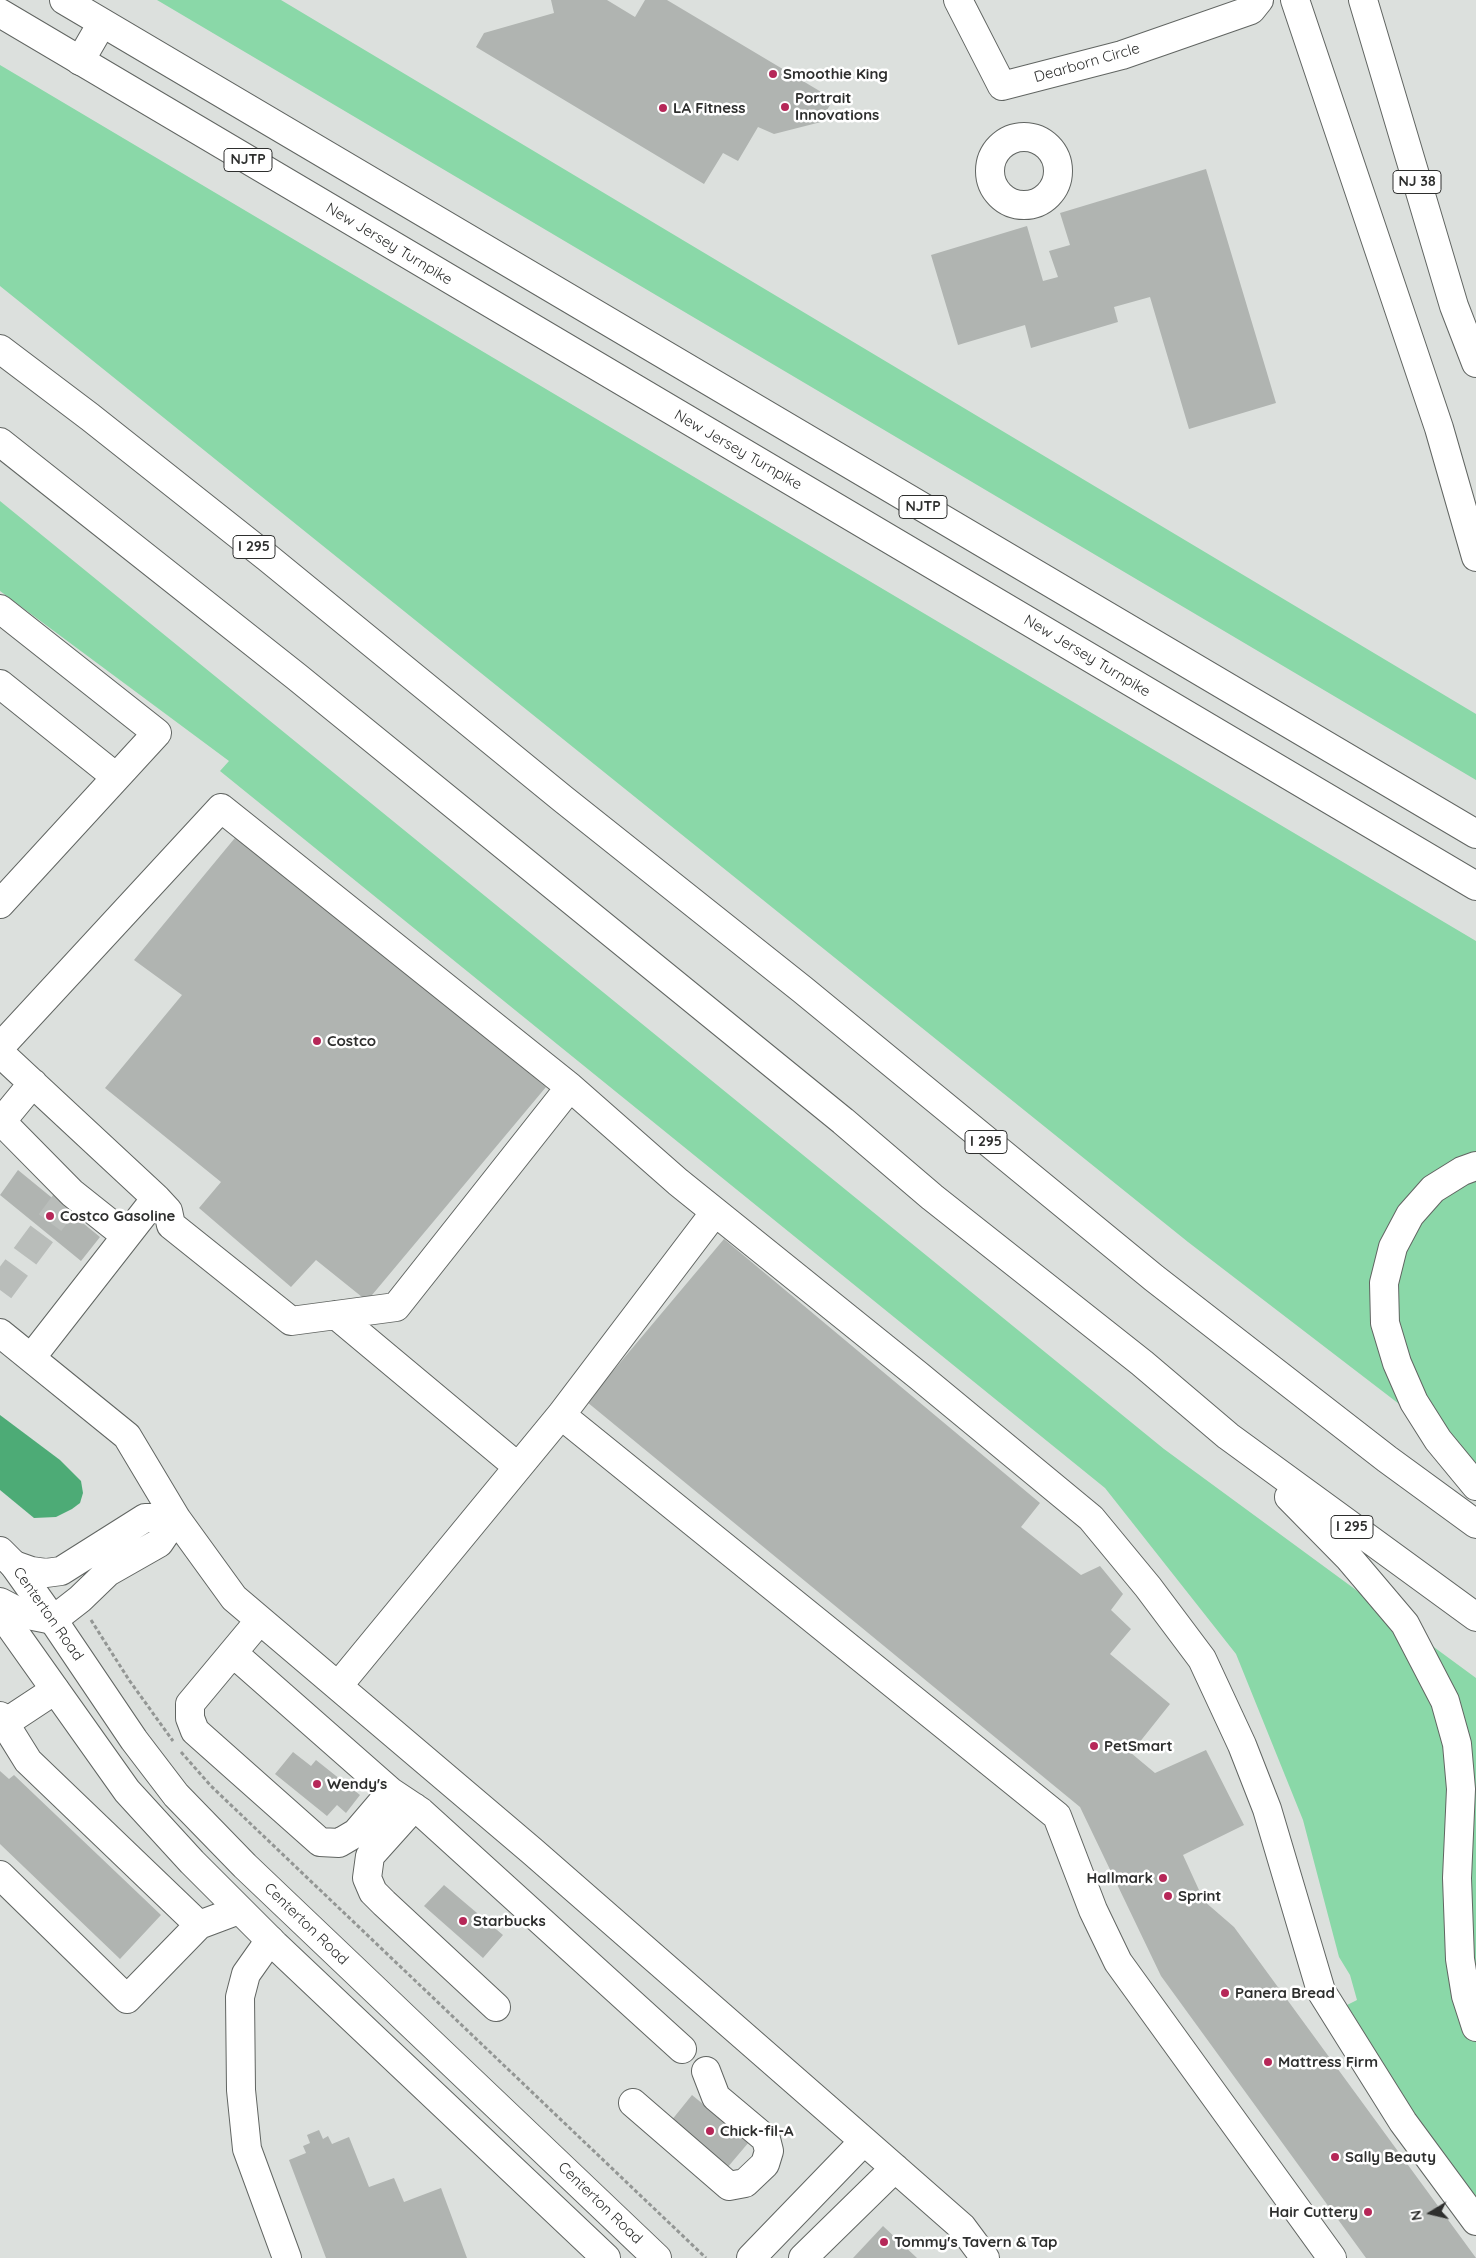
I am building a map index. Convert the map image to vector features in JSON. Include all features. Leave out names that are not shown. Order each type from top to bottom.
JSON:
[{"type":"main road","name":"NJTP","points":[[64,0],[1476,834]]},
{"type":"main road","name":"Dearborn Circle","points":[[958,0],[1002,86],[1122,55],[1251,10],[1259,0]]},
{"type":"main road","points":[[1295,0],[1436,420],[1476,557]]},
{"type":"main road","name":"NJ 38","points":[[1362,0],[1454,306],[1476,363]]},
{"type":"main road","name":"New Jersey Turnpike","points":[[0,13],[1476,886]]},
{"type":"main road","points":[[80,61],[102,23]]},
{"type":"main road","name":"I 295","points":[[0,349],[90,417],[268,558],[556,793],[796,984],[1154,1278],[1387,1459],[1476,1524]]},
{"type":"main road","name":"I 295","points":[[0,442],[290,672],[843,1121],[932,1197],[1142,1363],[1228,1436],[1476,1617]]},
{"type":"main road","points":[[0,610],[156,733],[0,904]]},
{"type":"main road","points":[[0,684],[116,777]]},
{"type":"main road","points":[[0,1047],[221,808],[570,1088],[715,1212],[1091,1518],[1148,1587],[1202,1659],[1242,1745],[1267,1809],[1320,1991],[1403,2122],[1476,2220]]},
{"type":"main road","points":[[0,1053],[156,1198],[168,1211],[171,1225],[291,1322],[396,1307],[570,1088]]},
{"type":"main road","points":[[33,1083],[1,1122],[72,1193],[126,1236]]},
{"type":"main road","points":[[1476,1166],[1462,1171],[1433,1189],[1410,1215],[1393,1247],[1384,1284],[1385,1323],[1397,1363],[1411,1394],[1438,1440],[1476,1486]]},
{"type":"main road","points":[[31,1358],[156,1198]]},
{"type":"main road","points":[[338,1686],[561,1415],[715,1212]]},
{"type":"main road","points":[[336,1315],[518,1467]]},
{"type":"main road","points":[[0,1333],[127,1436],[176,1518],[234,1598],[532,1851],[895,2168],[962,2227],[986,2258]]},
{"type":"main road","points":[[561,1415],[1057,1816],[1093,1910],[1118,1962],[1332,2258]]},
{"type":"main road","points":[[1228,1436],[1349,1558],[1378,1590],[1405,1624],[1446,1701],[1457,1744],[1461,1789],[1458,1878],[1460,1959],[1466,1996],[1476,2027]]},
{"type":"main road","points":[[7,1558],[31,1572],[61,1571],[145,1518],[176,1518]]},
{"type":"main road","points":[[0,1602],[23,1614],[53,1620],[80,1599],[108,1572],[158,1542],[176,1518]]},
{"type":"main road","name":"Centerton Road","points":[[7,1558],[53,1620],[134,1740],[176,1795],[245,1866],[658,2258]]},
{"type":"main road","points":[[0,1612],[127,1791],[192,1862],[270,1940],[606,2258]]},
{"type":"main road","points":[[260,1620],[190,1704],[190,1718],[194,1731],[320,1842],[339,1843],[356,1833],[391,1792]]},
{"type":"main road","points":[[233,1654],[391,1792],[414,1807],[682,2049]]},
{"type":"main road","points":[[176,1795],[141,1776],[84,1698],[56,1690],[2,1720],[28,1761],[199,1925]]},
{"type":"main road","points":[[414,1807],[370,1856],[367,1878],[373,1892],[496,2007]]},
{"type":"main road","points":[[0,1875],[128,1999],[199,1925],[240,1910]]},
{"type":"main road","points":[[270,1940],[246,1974],[240,1997],[241,2090],[247,2149],[287,2258]]},
{"type":"main road","points":[[633,2103],[729,2186],[745,2183],[765,2164],[769,2152],[766,2139],[716,2097],[706,2071]]},
{"type":"main road","points":[[751,2258],[864,2141]]},
{"type":"main road","points":[[803,2258],[895,2168]]},
{"type":"path","points":[[87,1613],[129,1680],[175,1743]]},
{"type":"path","points":[[181,1751],[211,1786],[706,2258]]},
{"type":"shaded area","points":[[157,0],[281,0],[1476,714],[1476,780]]},
{"type":"shaded area","points":[[0,65],[1476,941],[1476,1463],[1188,1242],[0,286]]},
{"type":"shaded area","points":[[0,501],[1164,1449],[1476,1678],[1476,2204],[1418,2120],[1347,2005],[1357,2000],[1350,1975],[1339,1957],[1303,1820],[1236,1654],[1105,1488],[220,771],[229,761],[0,591]]},
{"type":"shaded area","points":[[0,1415],[60,1460],[81,1481],[83,1493],[80,1503],[56,1517],[34,1518],[0,1490]]},
{"type":"building","name":"LA Fitness","points":[[551,0],[607,0],[635,17],[645,0],[667,0],[833,99],[821,122],[774,134],[758,127],[738,161],[723,153],[704,184],[476,47],[484,33],[554,13]]},
{"type":"building","points":[[1206,169],[1276,403],[1189,429],[1150,297],[1114,307],[1118,322],[1031,348],[1025,325],[958,345],[931,255],[1027,226],[1043,281],[1058,277],[1049,251],[1070,245],[1060,213]]},
{"type":"building","name":"Costco","points":[[239,833],[546,1087],[367,1301],[316,1260],[291,1287],[199,1208],[221,1182],[105,1088],[182,995],[134,960]]},
{"type":"building","name":"Costco Gasoline","points":[[18,1170],[100,1237],[81,1261],[0,1195]]},
{"type":"building","points":[[724,1239],[1040,1503],[1021,1527],[1081,1575],[1100,1566],[1123,1594],[1111,1610],[1131,1629],[1110,1654],[1170,1704],[1131,1753],[1155,1773],[1206,1750],[1244,1825],[1183,1855],[1204,1901],[1234,1927],[1476,2258],[1366,2258],[1161,1976],[1080,1807],[587,1402]]},
{"type":"building","name":"Wendy's","points":[[293,1752],[311,1766],[316,1760],[360,1795],[346,1813],[337,1805],[327,1816],[275,1774]]},
{"type":"building","points":[[0,1771],[9,1779],[14,1775],[161,1915],[120,1959],[0,1844]]},
{"type":"building","name":"Starbucks","points":[[444,1885],[503,1935],[483,1958],[424,1906]]},
{"type":"building","name":"Chick-fil-A","points":[[692,2095],[749,2142],[727,2168],[671,2121]]},
{"type":"building","points":[[319,2130],[323,2139],[328,2136],[332,2144],[349,2137],[369,2187],[394,2178],[404,2202],[441,2188],[467,2258],[326,2258],[289,2160],[306,2153],[303,2146],[310,2143],[307,2135]]},
{"type":"building","name":"Tommy's Tavern & Tap","points":[[883,2226],[917,2258],[853,2258]]},
{"type":"tunnel","points":[[0,1290],[72,1193]]},
{"type":"place","name":"Smoothie King","points":[[773,74]]},
{"type":"place","name":"Portrait Innovations","points":[[785,107]]},
{"type":"place","name":"LA Fitness","points":[[663,108]]},
{"type":"place","name":"Costco","points":[[317,1041]]},
{"type":"place","name":"Costco Gasoline","points":[[50,1216]]},
{"type":"place","name":"PetSmart","points":[[1094,1746]]},
{"type":"place","name":"Wendy's","points":[[317,1784]]},
{"type":"place","name":"Hallmark","points":[[1163,1878]]},
{"type":"place","name":"Sprint","points":[[1168,1896]]},
{"type":"place","name":"Starbucks","points":[[463,1921]]},
{"type":"place","name":"Panera Bread","points":[[1225,1993]]},
{"type":"place","name":"Mattress Firm","points":[[1268,2062]]},
{"type":"place","name":"Chick-fil-A","points":[[710,2131]]},
{"type":"place","name":"Sally Beauty","points":[[1335,2157]]},
{"type":"place","name":"Hair Cuttery","points":[[1368,2212]]},
{"type":"place","name":"Tommy's Tavern & Tap","points":[[884,2242]]}]
